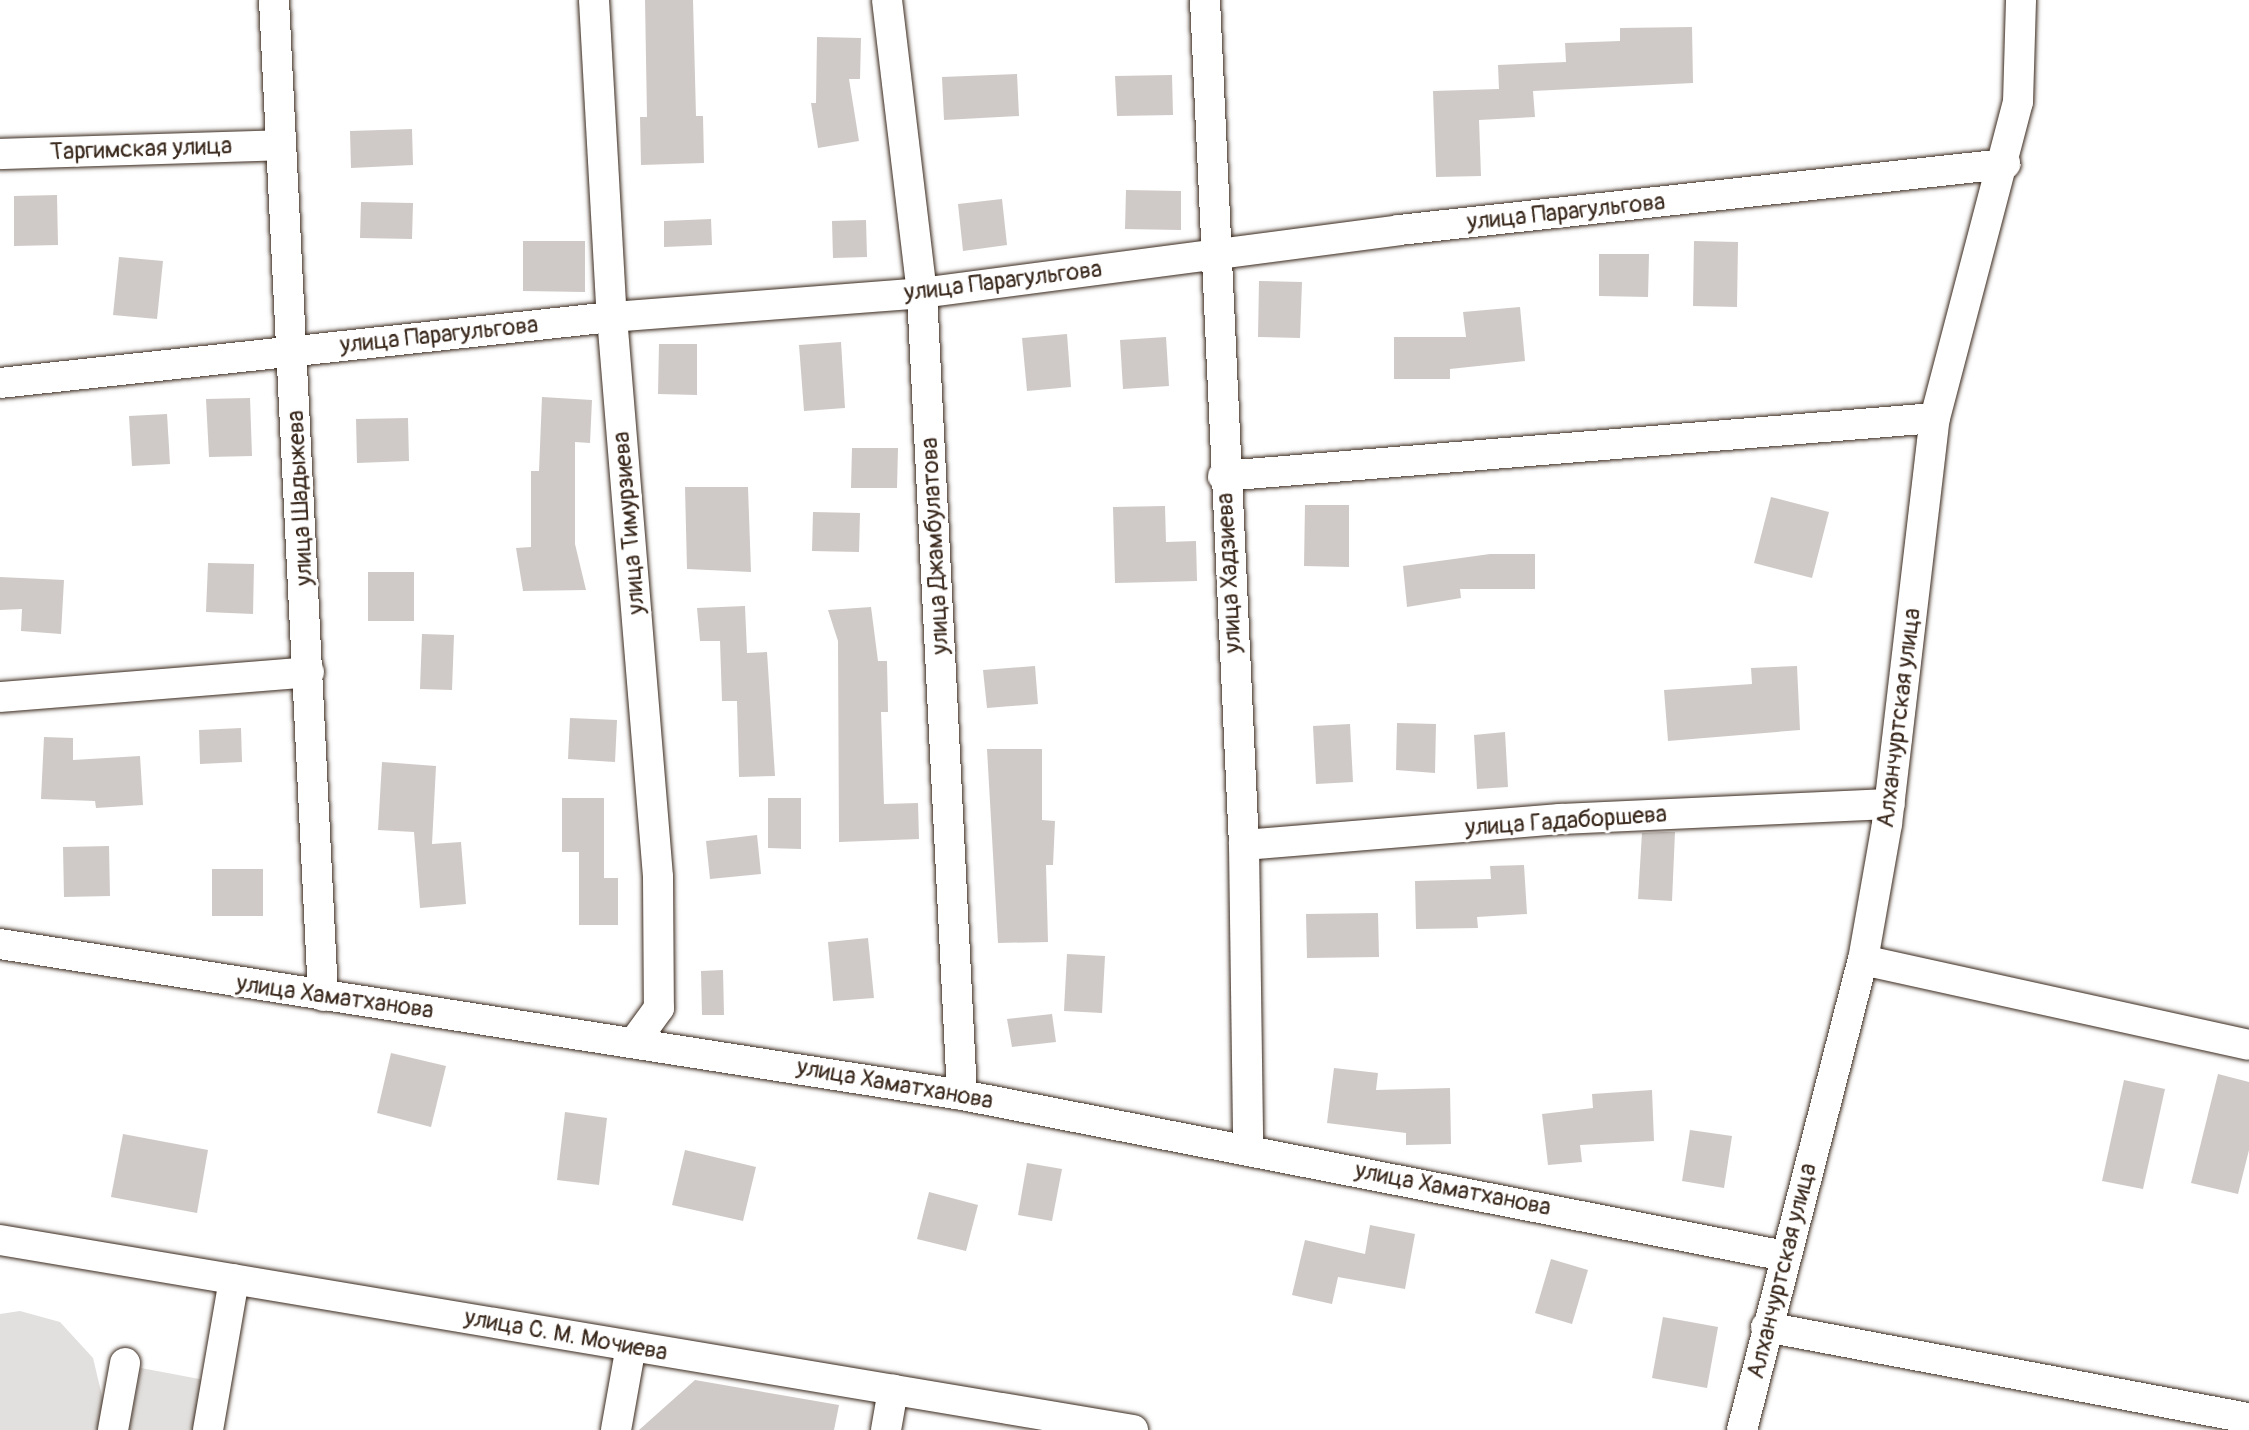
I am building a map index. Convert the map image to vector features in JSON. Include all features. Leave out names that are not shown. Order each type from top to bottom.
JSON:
[{"type":"street","name":"улица Шадыжева","points":[[274,0],[323,996]]},
{"type":"street","name":"улица Тимурзиева","points":[[594,0],[612,317],[658,877],[659,1008],[636,1040]]},
{"type":"street","name":"улица Джамбулатова","points":[[887,0],[922,293],[962,1095]]},
{"type":"street","name":"улица Хадзиева","points":[[1205,0],[1223,477],[1244,845],[1248,1147]]},
{"type":"street","name":"Алханчуртская улица","points":[[1742,1430],[1766,1327],[1863,960],[1890,804],[1935,418],[2005,164],[2018,102],[2021,0]]},
{"type":"street","name":"Таргимская улица","points":[[0,154],[281,145]]},
{"type":"street","name":"улица Парагульгова","points":[[0,383],[612,317],[922,293],[1215,254],[2005,164]]},
{"type":"street","points":[[1223,477],[1935,418]]},
{"type":"street","points":[[0,697],[309,672]]},
{"type":"street","name":"улица Гадаборшева","points":[[1244,845],[1560,819],[1890,804]]},
{"type":"street","name":"улица Хаматханова","points":[[0,944],[323,996],[636,1040],[962,1095],[1248,1147],[1785,1256]]},
{"type":"street","points":[[1863,960],[2249,1045]]},
{"type":"street","name":"улица С. М. Мочиева","points":[[0,1240],[1133,1430]]},
{"type":"street","points":[[208,1430],[234,1279]]},
{"type":"street","points":[[1766,1327],[2249,1418]]},
{"type":"street","points":[[616,1430],[631,1346]]},
{"type":"street","points":[[113,1430],[125,1363]]},
{"type":"street","points":[[886,1430],[893,1390]]},
{"type":"shaded area","points":[[20,1311],[60,1322],[93,1358],[103,1400],[97,1430],[0,1430],[0,1314]]},
{"type":"shaded area","points":[[141,1368],[210,1381],[200,1430],[129,1430]]},
{"type":"building","points":[[645,0],[693,0],[696,116],[703,116],[704,163],[641,165],[640,117],[647,117]]},
{"type":"building","points":[[1692,27],[1693,83],[1533,91],[1535,117],[1479,120],[1481,176],[1436,177],[1433,91],[1499,89],[1498,65],[1566,62],[1565,43],[1620,41],[1620,28]]},
{"type":"building","points":[[817,37],[861,38],[860,79],[849,79],[859,141],[818,148],[811,103],[816,103]]},
{"type":"building","points":[[1017,74],[1019,116],[944,120],[942,77]]},
{"type":"building","points":[[1172,75],[1173,115],[1117,116],[1115,76]]},
{"type":"building","points":[[412,129],[413,165],[351,168],[350,131]]},
{"type":"building","points":[[1126,190],[1181,191],[1181,230],[1125,229]]},
{"type":"building","points":[[57,195],[58,245],[14,246],[14,196]]},
{"type":"building","points":[[1002,199],[1007,245],[963,251],[958,204]]},
{"type":"building","points":[[361,202],[413,203],[412,239],[360,238]]},
{"type":"building","points":[[711,219],[712,245],[664,247],[664,221]]},
{"type":"building","points":[[866,220],[867,257],[833,258],[832,221]]},
{"type":"building","points":[[523,241],[585,241],[585,292],[523,291]]},
{"type":"building","points":[[1694,241],[1738,242],[1737,307],[1693,306]]},
{"type":"building","points":[[1599,254],[1649,254],[1648,297],[1599,296]]},
{"type":"building","points":[[119,257],[163,261],[157,319],[113,315]]},
{"type":"building","points":[[1259,281],[1302,282],[1300,338],[1258,337]]},
{"type":"building","points":[[1520,307],[1525,361],[1450,369],[1450,379],[1394,379],[1394,337],[1466,337],[1463,312]]},
{"type":"building","points":[[1067,334],[1071,387],[1027,391],[1022,338]]},
{"type":"building","points":[[1166,337],[1169,386],[1123,389],[1120,340]]},
{"type":"building","points":[[841,342],[845,408],[804,411],[799,345]]},
{"type":"building","points":[[659,344],[697,344],[697,395],[658,394]]},
{"type":"building","points":[[542,397],[592,400],[590,443],[575,442],[575,544],[586,590],[523,591],[516,548],[531,547],[531,471],[539,471]]},
{"type":"building","points":[[250,398],[252,456],[209,457],[206,399]]},
{"type":"building","points":[[167,414],[170,464],[132,466],[129,416]]},
{"type":"building","points":[[408,418],[409,461],[357,463],[356,419]]},
{"type":"building","points":[[852,448],[898,448],[897,488],[851,488]]},
{"type":"building","points":[[685,487],[748,487],[751,572],[687,569]]},
{"type":"building","points":[[1771,497],[1829,512],[1812,578],[1754,563]]},
{"type":"building","points":[[1305,505],[1349,505],[1349,567],[1304,566]]},
{"type":"building","points":[[1165,506],[1166,542],[1196,541],[1197,581],[1115,583],[1113,507]]},
{"type":"building","points":[[813,512],[860,513],[859,552],[812,551]]},
{"type":"building","points":[[1490,554],[1535,554],[1535,589],[1460,589],[1461,598],[1407,607],[1403,566]]},
{"type":"building","points":[[208,563],[254,564],[253,614],[206,612]]},
{"type":"building","points":[[368,572],[414,572],[414,621],[368,621]]},
{"type":"building","points":[[0,577],[64,580],[61,634],[21,631],[22,609],[0,610]]},
{"type":"building","points":[[745,606],[747,653],[767,652],[775,776],[739,777],[737,701],[722,701],[720,641],[700,641],[697,608]]},
{"type":"building","points":[[871,607],[878,661],[887,661],[888,712],[881,712],[884,804],[918,803],[919,839],[839,842],[838,641],[828,610]]},
{"type":"building","points":[[422,634],[454,635],[452,690],[420,689]]},
{"type":"building","points":[[1035,666],[1038,704],[987,708],[983,670]]},
{"type":"building","points":[[1797,666],[1800,730],[1668,741],[1664,690],[1752,684],[1751,668]]},
{"type":"building","points":[[570,718],[617,720],[615,762],[568,759]]},
{"type":"building","points":[[1397,723],[1436,724],[1435,773],[1396,770]]},
{"type":"building","points":[[1350,724],[1353,782],[1316,784],[1313,726]]},
{"type":"building","points":[[241,728],[242,762],[200,764],[199,730]]},
{"type":"building","points":[[1505,732],[1508,787],[1477,789],[1474,735]]},
{"type":"building","points":[[44,737],[73,738],[73,760],[140,756],[143,805],[96,808],[95,801],[41,799]]},
{"type":"building","points":[[987,749],[1042,749],[1042,820],[1055,821],[1053,865],[1046,865],[1048,942],[998,943]]},
{"type":"building","points":[[382,762],[436,766],[432,844],[461,842],[466,904],[420,908],[414,832],[378,830]]},
{"type":"building","points":[[562,798],[604,798],[604,878],[618,878],[618,925],[579,925],[579,852],[562,852]]},
{"type":"building","points":[[768,798],[801,798],[801,849],[768,848]]},
{"type":"building","points":[[1675,832],[1672,901],[1638,899],[1642,833]]},
{"type":"building","points":[[757,835],[761,874],[710,879],[706,841]]},
{"type":"building","points":[[109,846],[110,896],[64,897],[63,847]]},
{"type":"building","points":[[1524,865],[1527,914],[1477,917],[1478,928],[1416,929],[1415,881],[1491,879],[1490,866]]},
{"type":"building","points":[[212,869],[263,869],[263,916],[212,916]]},
{"type":"building","points":[[1378,913],[1379,957],[1307,958],[1306,914]]},
{"type":"building","points":[[868,938],[874,998],[833,1001],[828,942]]},
{"type":"building","points":[[1067,954],[1105,956],[1102,1013],[1064,1011]]},
{"type":"building","points":[[723,970],[724,1015],[702,1015],[701,971]]},
{"type":"building","points":[[1052,1014],[1056,1042],[1012,1047],[1007,1019]]},
{"type":"building","points":[[391,1053],[446,1066],[431,1127],[377,1113]]},
{"type":"building","points":[[1334,1068],[1378,1073],[1376,1090],[1450,1088],[1451,1144],[1406,1145],[1406,1133],[1327,1123]]},
{"type":"building","points":[[2218,1074],[2249,1082],[2249,1150],[2238,1194],[2191,1183]]},
{"type":"building","points":[[2124,1080],[2165,1089],[2143,1189],[2102,1181]]},
{"type":"building","points":[[1652,1090],[1654,1141],[1580,1145],[1582,1162],[1548,1165],[1542,1114],[1593,1108],[1592,1094]]},
{"type":"building","points":[[565,1112],[607,1118],[599,1185],[557,1180]]},
{"type":"building","points":[[1690,1130],[1732,1136],[1724,1188],[1682,1181]]},
{"type":"building","points":[[123,1134],[208,1150],[197,1213],[111,1197]]},
{"type":"building","points":[[685,1150],[756,1167],[743,1221],[672,1205]]},
{"type":"building","points":[[1027,1163],[1062,1169],[1052,1221],[1018,1215]]},
{"type":"building","points":[[929,1192],[978,1205],[966,1251],[917,1239]]},
{"type":"building","points":[[1370,1225],[1415,1234],[1405,1289],[1338,1277],[1332,1304],[1292,1295],[1305,1240],[1365,1254]]},
{"type":"building","points":[[1551,1259],[1588,1270],[1572,1324],[1535,1313]]},
{"type":"building","points":[[1663,1317],[1718,1327],[1707,1388],[1652,1378]]},
{"type":"building","points":[[695,1380],[839,1405],[834,1430],[639,1430]]}]
